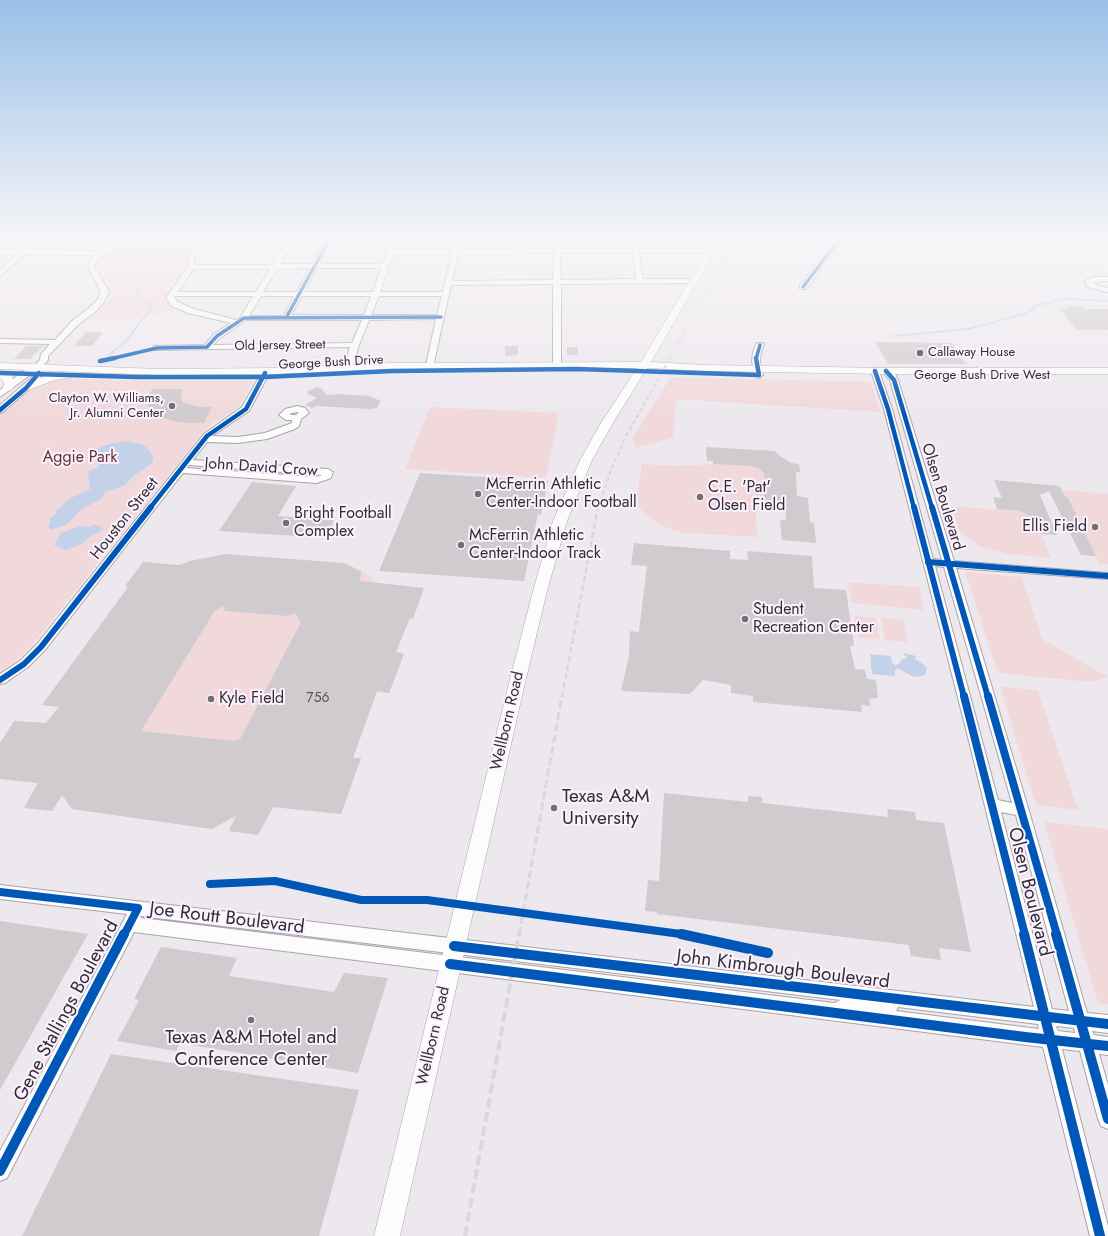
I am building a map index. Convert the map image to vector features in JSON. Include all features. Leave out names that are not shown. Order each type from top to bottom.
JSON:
[{"type":"main road","name":"Wellborn Road","points":[[387,1236],[452,955],[538,598],[560,521],[586,460],[685,298]]},
{"type":"main road","name":"George Bush Drive","points":[[0,373],[26,373],[38,370],[265,374],[348,368],[430,365],[557,364],[642,368]]},
{"type":"main road","points":[[370,371],[375,369],[427,367],[430,365]]},
{"type":"main road","name":"George Bush Drive","points":[[0,366],[70,375],[143,377],[370,371],[642,368]]},
{"type":"main road","name":"George Bush Drive West","points":[[642,368],[758,372],[1108,372]]},
{"type":"main road","points":[[603,369],[624,375],[631,384]]},
{"type":"main road","points":[[1071,377],[1081,374],[1108,372]]},
{"type":"main road","points":[[0,373],[7,377],[9,382],[4,391]]},
{"type":"main road","name":"George Bush Drive West","points":[[882,373],[1108,377]]},
{"type":"main road","points":[[26,388],[49,378],[70,375]]},
{"type":"street","points":[[0,410],[26,388],[44,360],[44,356],[75,323],[93,310],[102,298]]},
{"type":"street","points":[[170,298],[181,307],[214,318],[241,320],[286,318],[441,318]]},
{"type":"street","points":[[207,347],[217,336],[241,320],[256,298]]},
{"type":"street","points":[[286,318],[297,298]]},
{"type":"street","points":[[348,368],[355,345],[374,298]]},
{"type":"street","points":[[430,365],[445,298]]},
{"type":"street","points":[[557,298],[557,364]]},
{"type":"street","points":[[0,341],[57,342]]},
{"type":"street","name":"Old Jersey Street","points":[[157,348],[355,345]]},
{"type":"street","points":[[758,372],[757,352],[760,345]]},
{"type":"street","points":[[4,391],[26,373]]},
{"type":"street","name":"Olsen Boulevard","points":[[882,373],[898,445],[992,804],[1044,1017],[1100,1236]]},
{"type":"street","name":"Olsen Boulevard","points":[[882,373],[913,446],[949,564],[1022,811],[1108,1119]]},
{"type":"street","name":"Houston Street","points":[[0,680],[24,664],[41,647],[205,439],[218,427],[246,409],[265,374]]},
{"type":"street","points":[[205,439],[238,440],[267,436],[292,427],[296,424],[296,418]]},
{"type":"street","points":[[898,445],[913,446]]},
{"type":"street","name":"John David Crow","points":[[183,466],[328,472],[326,476],[317,480],[183,466]]},
{"type":"street","points":[[928,562],[1108,576]]},
{"type":"street","points":[[992,804],[1022,811]]},
{"type":"street","name":"Joe Routt Boulevard","points":[[0,892],[345,933],[452,955]]},
{"type":"street","name":"Gene Stallings Boulevard","points":[[0,1171],[138,908]]},
{"type":"street","name":"Joe Routt Boulevard","points":[[130,924],[339,950],[452,955]]},
{"type":"street","points":[[269,942],[275,924]]},
{"type":"street","points":[[339,950],[345,933]]},
{"type":"street","points":[[452,955],[788,1007],[1108,1046]]},
{"type":"street","name":"John Kimbrough Boulevard","points":[[452,955],[788,986],[1108,1024]]},
{"type":"street","points":[[788,986],[788,1007]]},
{"type":"street","points":[[833,1012],[850,1005],[888,1008],[891,1004],[892,998]]},
{"type":"green space","points":[[111,298],[166,298],[176,309],[128,320],[90,320]]},
{"type":"green space","points":[[671,377],[871,382],[880,412],[676,399],[673,437],[636,448],[632,439]]},
{"type":"green space","name":"Aggie Park","points":[[52,378],[145,381],[253,381],[235,410],[213,423],[202,434],[32,645],[16,662],[0,673],[0,415],[31,389]]},
{"type":"green space","points":[[430,407],[559,413],[546,478],[405,469]]},
{"type":"green space","name":"C.E. 'Pat' Olsen Field","points":[[642,464],[676,466],[713,464],[751,466],[761,470],[765,475],[765,494],[756,515],[757,537],[684,533],[664,527],[643,513],[636,501]]},
{"type":"green space","name":"Ellis Field","points":[[1064,490],[1108,494],[1108,564],[1099,564]]},
{"type":"green space","points":[[951,506],[1020,511],[1035,519],[1051,558],[1008,554],[979,546],[960,532]]},
{"type":"green space","name":"Kyle Field","points":[[143,562],[173,565],[171,568],[345,563],[365,573],[378,583],[424,588],[413,619],[402,617],[396,651],[404,654],[389,693],[377,692],[355,752],[336,756],[361,758],[341,814],[273,807],[258,835],[229,831],[235,816],[212,829],[72,809],[62,795],[52,811],[24,808],[38,783],[0,779],[0,743],[14,721],[46,723],[58,707],[42,705],[126,590],[132,590],[134,587],[125,586]]},
{"type":"green space","points":[[965,572],[1022,577],[1042,639],[1108,677],[1090,682],[998,673]]},
{"type":"green space","points":[[847,582],[919,587],[924,610],[852,603]]},
{"type":"green space","points":[[854,616],[876,618],[880,639],[858,638]]},
{"type":"green space","points":[[881,618],[903,620],[908,642],[885,640]]},
{"type":"green space","points":[[1000,686],[1038,691],[1078,810],[1036,805]]},
{"type":"green space","points":[[1044,822],[1108,829],[1108,1004],[1098,1003]]},
{"type":"water","points":[[128,441],[143,445],[149,450],[153,456],[153,460],[150,465],[133,476],[125,485],[106,492],[102,498],[81,510],[67,524],[52,530],[50,529],[48,525],[51,522],[49,519],[55,515],[56,511],[69,499],[90,489],[88,475],[89,471],[98,467],[101,463],[91,451],[109,444]]},
{"type":"water","points":[[95,524],[104,529],[88,538],[82,544],[66,550],[54,545],[61,533],[80,526],[90,527]]},
{"type":"water","points":[[903,653],[916,656],[915,659],[927,668],[925,675],[914,677],[896,668],[895,676],[872,674],[870,654],[891,656],[892,663],[895,665],[899,664],[901,660],[907,658]]},
{"type":"building","points":[[1068,306],[1083,306],[1085,309],[1108,309],[1108,330],[1078,330],[1059,309],[1069,308]]},
{"type":"building","points":[[86,332],[103,332],[92,346],[74,346]]},
{"type":"building","name":"Callaway House","points":[[875,342],[951,343],[966,364],[888,364]]},
{"type":"building","points":[[26,346],[43,346],[30,359],[14,359]]},
{"type":"building","points":[[505,346],[518,346],[518,355],[505,356]]},
{"type":"building","points":[[567,347],[578,347],[578,355],[567,355]]},
{"type":"building","points":[[316,387],[321,388],[327,395],[337,394],[369,396],[381,401],[377,408],[370,409],[316,406],[312,408],[305,405],[317,398],[307,394],[307,392]]},
{"type":"building","name":"Clayton W. Williams, Jr. Alumni Center","points":[[152,389],[183,389],[180,399],[185,403],[200,407],[212,407],[204,423],[172,421],[161,417],[150,409],[147,404],[147,399]]},
{"type":"building","points":[[706,447],[775,451],[791,463],[799,464],[800,472],[796,472],[797,496],[808,498],[810,522],[814,523],[816,543],[782,540],[780,520],[786,520],[785,503],[764,501],[764,473],[758,468],[751,466],[713,464],[713,461],[707,461]]},
{"type":"building","name":"McFerrin Athletic Center-Indoor Track","points":[[420,473],[548,481],[541,515],[538,514],[524,581],[379,571]]},
{"type":"building","points":[[994,480],[1060,486],[1057,487],[1060,487],[1068,498],[1096,556],[1081,555],[1049,491],[1040,495],[1057,535],[1041,534],[1035,519],[1020,511],[997,509],[993,497],[1002,498]]},
{"type":"building","points":[[252,482],[296,486],[278,516],[334,520],[327,538],[219,531]]},
{"type":"building","name":"Student Recreation Center","points":[[634,543],[730,551],[730,559],[748,560],[747,551],[812,556],[814,588],[846,590],[854,646],[850,646],[855,669],[865,670],[867,679],[876,680],[878,698],[869,699],[871,706],[861,705],[862,712],[753,702],[753,696],[731,693],[731,685],[703,680],[690,694],[621,691],[629,656],[630,631],[639,632],[647,566],[631,565]]},
{"type":"building","name":"Kyle Field","points":[[225,554],[345,563],[361,572],[360,581],[424,588],[413,619],[410,618],[396,652],[404,654],[389,693],[377,691],[353,758],[361,758],[341,814],[273,807],[258,835],[229,831],[236,816],[212,829],[72,809],[62,795],[52,811],[24,808],[38,783],[0,779],[0,743],[14,721],[46,723],[59,707],[42,705],[128,587],[125,586],[143,562],[179,565],[190,561]],"holes":[[[223,606],[225,611],[288,616],[295,613],[301,622],[240,739],[234,741],[141,731],[214,612]]]},
{"type":"building","points":[[664,793],[748,802],[748,796],[762,797],[762,803],[888,817],[887,809],[915,812],[916,820],[944,823],[971,952],[939,948],[941,960],[911,956],[909,945],[657,914],[657,912],[645,911],[648,880],[659,881]]},
{"type":"building","points":[[0,921],[88,934],[0,1090]]},
{"type":"building","name":"Texas A&M Hotel and Conference Center","points":[[161,947],[237,958],[229,976],[334,992],[344,973],[388,978],[358,1073],[180,1043],[176,1051],[117,1041],[139,1000],[134,999]]},
{"type":"building","points":[[111,1054],[359,1090],[319,1236],[22,1236]]},
{"type":"waterway","points":[[109,355],[128,339],[140,322],[148,314],[153,305],[142,298]]},
{"type":"waterway","points":[[894,336],[968,329],[1024,314],[1033,310],[1034,306],[1066,299],[1108,301]]},
{"type":"railway","points":[[669,359],[703,298]]},
{"type":"railway","points":[[598,508],[611,470],[626,436],[670,358]]},
{"type":"railway","points":[[562,697],[598,507]]},
{"type":"railway","points":[[519,935],[562,696]]},
{"type":"railway","points":[[465,1236],[519,934]]},
{"type":"cycle path","points":[[286,318],[297,298]]},
{"type":"cycle path","points":[[100,361],[157,348],[207,347],[217,336],[244,318],[441,317]]},
{"type":"cycle path","points":[[0,373],[136,377],[264,377],[392,371],[577,369],[759,375],[756,361],[757,352],[760,345]]},
{"type":"cycle path","points":[[875,371],[888,409],[976,741],[1100,1236]]},
{"type":"cycle path","points":[[886,371],[894,380],[949,564],[1022,811],[1108,1119]]},
{"type":"cycle path","points":[[0,410],[26,388],[39,373]]},
{"type":"cycle path","points":[[0,680],[24,664],[41,647],[207,436],[246,409],[265,373]]},
{"type":"cycle path","points":[[928,562],[1108,576]]},
{"type":"cycle path","points":[[210,884],[275,881],[361,900],[427,900],[693,936],[768,953]]},
{"type":"cycle path","points":[[0,892],[138,908],[0,1171]]},
{"type":"cycle path","points":[[454,946],[1108,1024]]},
{"type":"cycle path","points":[[450,964],[1025,1037],[1108,1046]]},
{"type":"place","name":"Callaway House","points":[[920,353]]},
{"type":"place","name":"Clayton W. Williams, Jr. Alumni Center","points":[[172,406]]},
{"type":"place","name":"McFerrin Athletic Center-Indoor Football","points":[[478,494]]},
{"type":"place","name":"C.E. 'Pat' Olsen Field","points":[[700,497]]},
{"type":"place","name":"Bright Football Complex","points":[[286,523]]},
{"type":"place","name":"Ellis Field","points":[[1095,527]]},
{"type":"place","name":"McFerrin Athletic Center-Indoor Track","points":[[461,545]]},
{"type":"place","name":"Student Recreation Center","points":[[745,619]]},
{"type":"place","name":"Kyle Field","points":[[211,699]]},
{"type":"place","name":"Texas A&M University","points":[[554,808]]},
{"type":"place","name":"Texas A&M Hotel and Conference Center","points":[[251,1020]]}]
